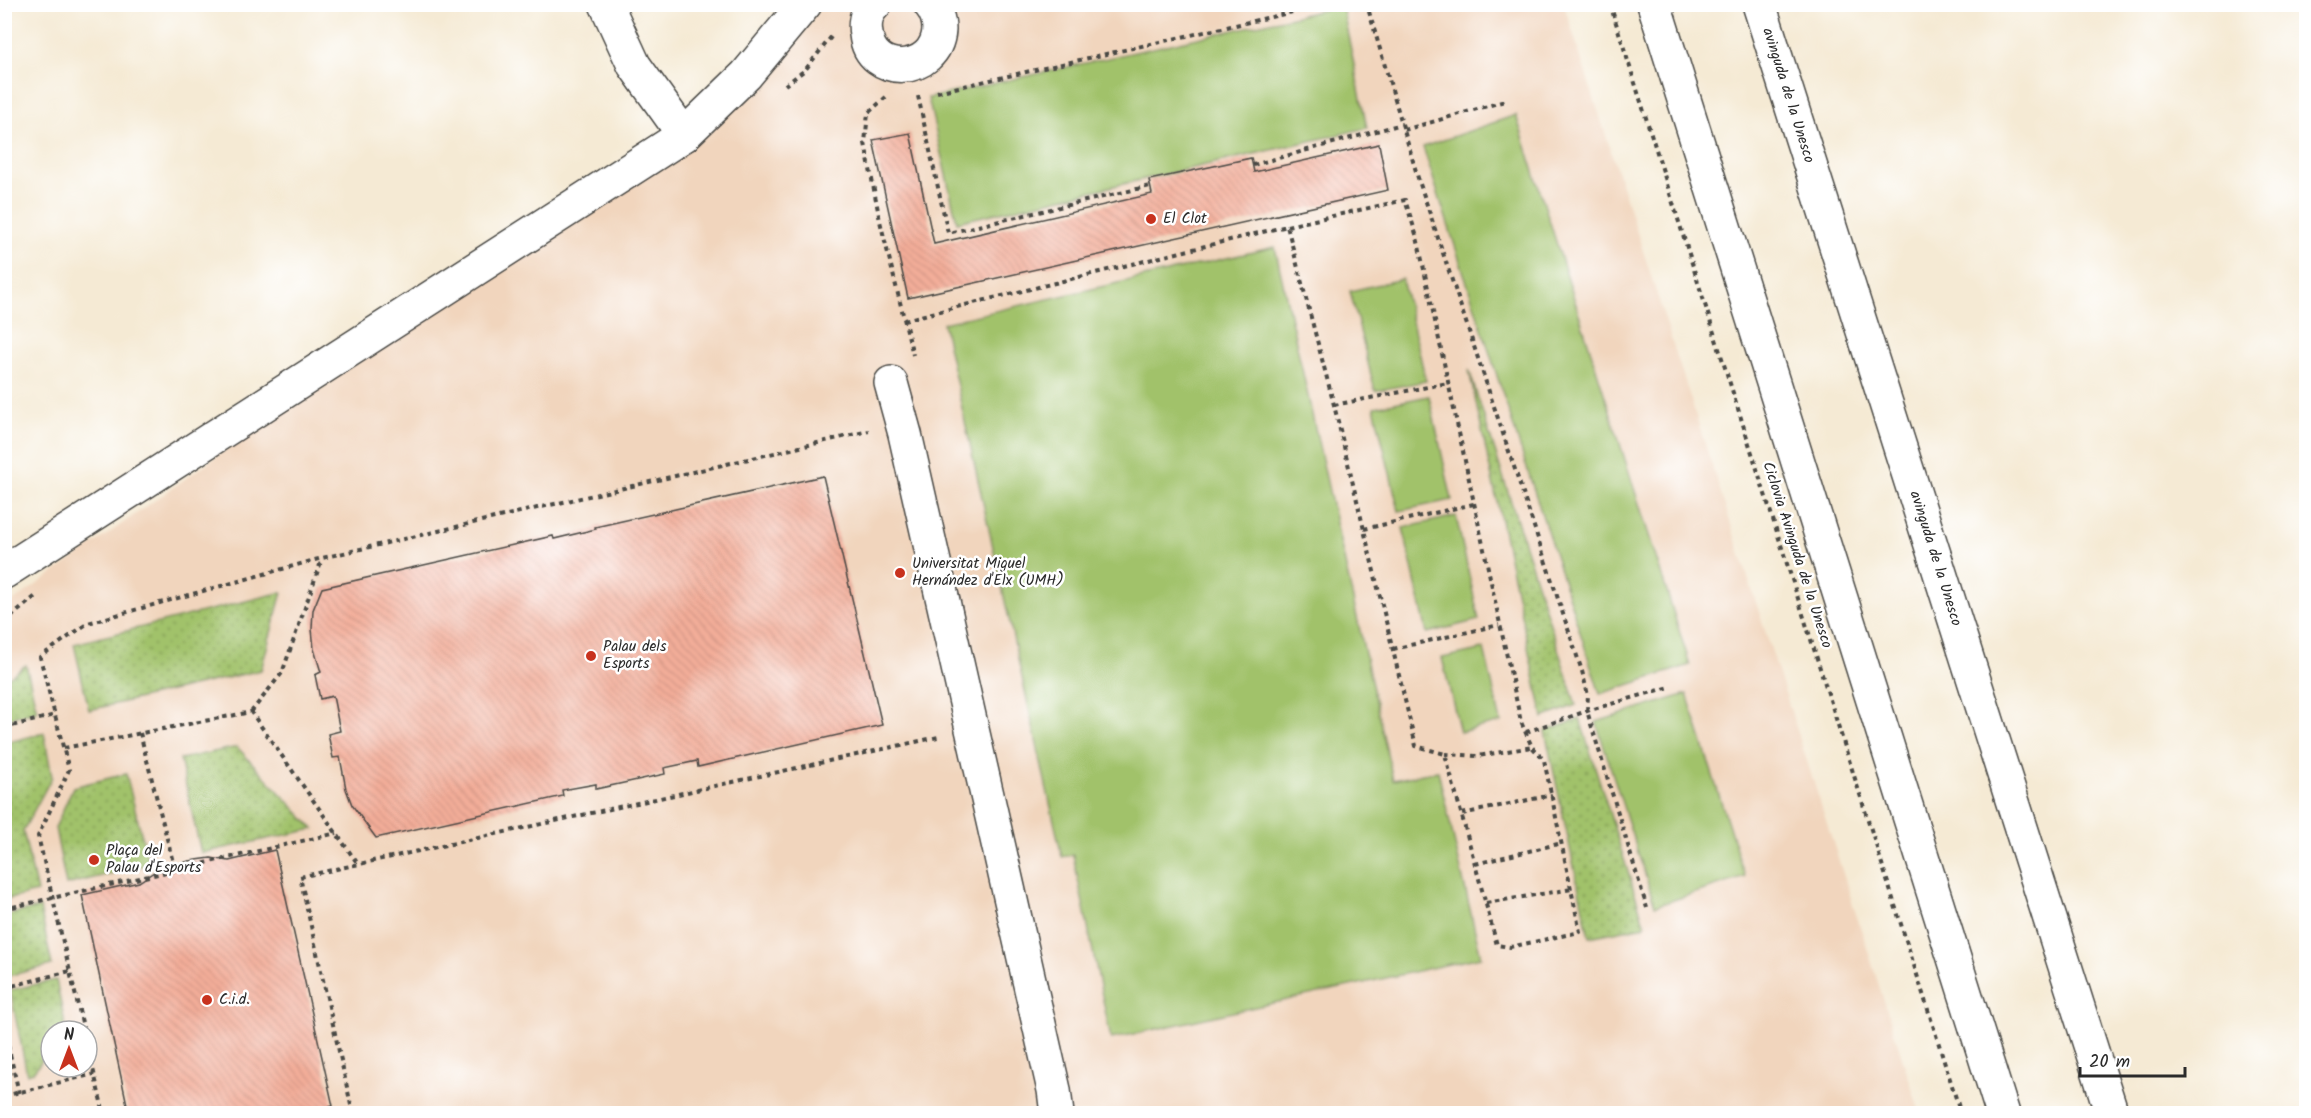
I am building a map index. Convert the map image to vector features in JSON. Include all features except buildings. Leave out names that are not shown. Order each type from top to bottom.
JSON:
[{"type":"main road","points":[[606,4],[634,65],[684,135]]},
{"type":"main road","points":[[4,572],[684,135],[746,75],[805,4]]},
{"type":"main road","points":[[1654,4],[2004,1113]]},
{"type":"main road","name":"avinguda de la Unesco","points":[[1759,4],[2112,1113]]},
{"type":"main road","points":[[870,6],[865,24],[866,42],[874,54],[886,63],[902,66],[918,63],[931,53],[938,38],[939,22],[932,5]]},
{"type":"main road","points":[[1041,1113],[1039,1080],[887,389],[905,434],[999,842],[1054,1090],[1057,1113]]},
{"type":"path","points":[[1150,186],[948,233],[918,96],[1329,4]]},
{"type":"path","points":[[1365,4],[1402,124],[1582,671],[1588,695],[1587,711],[1647,909]]},
{"type":"path","name":"Ciclovia Avinguda de la Unesco","points":[[1610,4],[1961,1113]]},
{"type":"path","points":[[890,93],[868,114],[866,142],[880,221],[914,358]]},
{"type":"path","points":[[1404,130],[1504,101]]},
{"type":"path","points":[[1253,165],[1402,124]]},
{"type":"path","points":[[904,320],[1287,226],[1405,200],[1417,237],[1521,722],[1532,747],[1544,760],[1580,932],[1510,947],[1497,945],[1445,754]]},
{"type":"path","points":[[1287,226],[1334,405],[1416,746],[1445,754],[1478,756],[1532,747]]},
{"type":"path","points":[[1334,405],[1448,383]]},
{"type":"path","points":[[81,1019],[38,836],[69,770],[40,657],[88,623],[322,558],[869,431],[872,442]]},
{"type":"path","points":[[1364,529],[1474,504]]},
{"type":"path","points":[[64,748],[251,712],[282,673],[322,558]]},
{"type":"path","points":[[1393,649],[1499,625]]},
{"type":"path","points":[[1526,732],[1587,711],[1670,687]]},
{"type":"path","points":[[251,712],[358,864]]},
{"type":"path","points":[[4,728],[55,715]]},
{"type":"path","points":[[140,734],[175,870]]},
{"type":"path","points":[[353,1113],[300,877],[942,736]]},
{"type":"path","points":[[1462,814],[1552,795]]},
{"type":"path","points":[[4,909],[337,833]]},
{"type":"path","points":[[1475,864],[1562,843]]},
{"type":"path","points":[[1486,903],[1572,889]]},
{"type":"path","points":[[4,988],[70,971]]},
{"type":"path","points":[[4,1028],[19,1093]]},
{"type":"path","points":[[4,1096],[74,1079]]},
{"type":"path","points":[[95,1079],[104,1113]]},
{"type":"shaded area","name":"Universitat Miguel Hernández d'Elx (UMH)","points":[[823,5],[1564,5],[1920,1113],[5,1113],[4,608],[255,429],[708,134]]},
{"type":"green space","points":[[1342,6],[1367,128],[957,222],[928,98]]},
{"type":"green space","points":[[1516,115],[1690,665],[1600,694],[1423,147]]},
{"type":"green space","points":[[1275,247],[1393,780],[1438,771],[1481,957],[1111,1039],[1073,855],[1062,857],[943,323]]},
{"type":"green space","points":[[1402,279],[1426,381],[1375,391],[1350,291]]},
{"type":"green space","points":[[1469,370],[1576,705],[1543,718]]},
{"type":"green space","points":[[1429,396],[1452,500],[1399,511],[1374,407]]},
{"type":"green space","points":[[1456,516],[1479,620],[1427,633],[1403,528]]},
{"type":"green space","points":[[282,592],[261,670],[89,710],[74,644]]},
{"type":"green space","points":[[1484,649],[1501,722],[1460,732],[1442,658]]},
{"type":"green space","points":[[26,665],[37,711],[5,719],[5,680]]},
{"type":"green space","points":[[1687,694],[1745,877],[1655,906],[1596,722]]},
{"type":"green space","points":[[1580,719],[1645,926],[1589,937],[1545,731]]},
{"type":"green space","points":[[44,733],[52,777],[23,831],[37,892],[5,900],[5,743]]},
{"type":"green space","points":[[237,747],[314,829],[201,853],[180,759]]},
{"type":"green space","points":[[126,774],[149,864],[66,885],[55,828],[73,787]]},
{"type":"green space","points":[[40,908],[52,965],[8,976],[5,960],[5,915]]},
{"type":"green space","points":[[56,980],[64,1019],[39,1019],[39,1064],[33,1072],[27,1074],[10,990]]},
{"type":"place","name":"El Clot","points":[[1151,219]]},
{"type":"place","name":"Universitat Miguel Hernández d'Elx (UMH)","points":[[900,573]]},
{"type":"place","name":"Palau dels Esports","points":[[591,656]]},
{"type":"place","name":"Plaça del Palau d'Esports","points":[[94,860]]},
{"type":"place","name":"C.i.d.","points":[[207,1000]]}]
